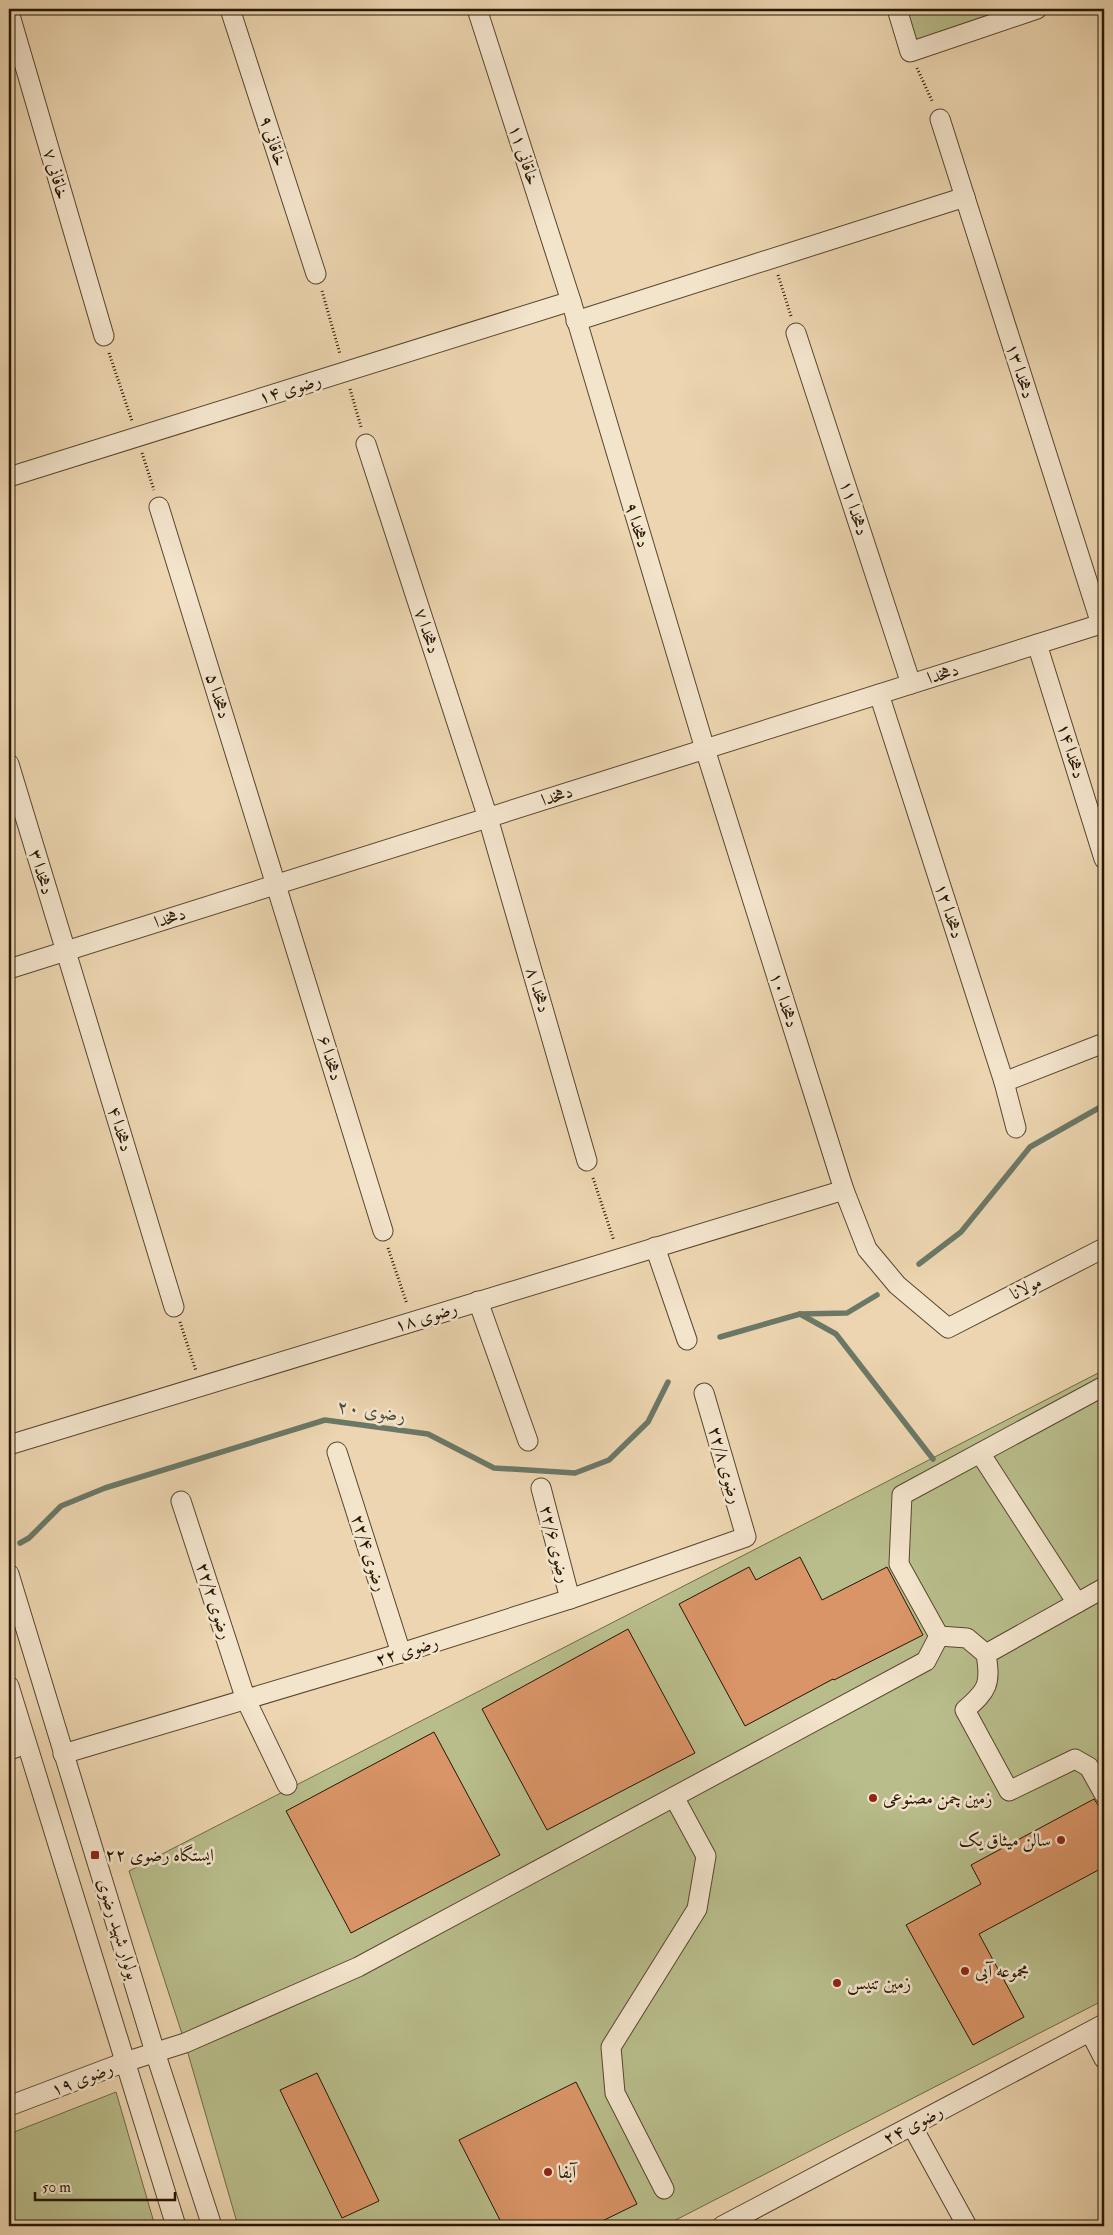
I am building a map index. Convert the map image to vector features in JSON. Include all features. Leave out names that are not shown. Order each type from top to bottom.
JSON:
[{"type":"street","points":[[9,12],[15,9]]},
{"type":"street","name":"خاقانی ۹","points":[[230,9],[316,274]]},
{"type":"street","name":"خاقانی ۱۱","points":[[477,9],[571,301]]},
{"type":"street","points":[[897,9],[910,52],[1038,9]]},
{"type":"street","name":"خاقانی ۷","points":[[9,12],[104,336]]},
{"type":"street","name":"دهخدا ۱۳","points":[[940,118],[1102,624]]},
{"type":"street","points":[[576,320],[965,197]]},
{"type":"street","name":"دهخدا ۹","points":[[571,301],[704,749]]},
{"type":"street","name":"رضوی ۱۴","points":[[9,477],[571,301]]},
{"type":"street","name":"دهخدا ۱۱","points":[[796,333],[911,684]]},
{"type":"street","name":"دهخدا ۷","points":[[366,444],[488,818]]},
{"type":"street","name":"دهخدا ۵","points":[[159,507],[277,884]]},
{"type":"street","name":"دهخدا","points":[[9,969],[1102,624]]},
{"type":"street","name":"دهخدا ۱۴","points":[[1037,644],[1104,858]]},
{"type":"street","name":"دهخدا ۱۲","points":[[879,694],[1004,1082],[1016,1128]]},
{"type":"street","name":"دهخدا ۱۰","points":[[704,749],[844,1190],[867,1249],[897,1285],[948,1328]]},
{"type":"street","name":"دهخدا ۳","points":[[9,764],[65,951]]},
{"type":"street","name":"دهخدا ۸","points":[[488,818],[587,1161]]},
{"type":"street","name":"دهخدا ۶","points":[[277,884],[383,1231]]},
{"type":"street","name":"دهخدا ۴","points":[[65,951],[174,1307]]},
{"type":"street","points":[[1004,1082],[1104,1043]]},
{"type":"street","name":"رضوی ۱۸","points":[[9,1445],[844,1190]]},
{"type":"street","points":[[655,1247],[687,1340]]},
{"type":"street","name":"مولانا","points":[[948,1328],[1104,1248]]},
{"type":"street","points":[[478,1301],[528,1441]]},
{"type":"street","points":[[1104,1386],[902,1495],[899,1564],[939,1636],[967,1638],[986,1654],[989,1675],[982,1695],[965,1710],[1009,1790],[1075,1759],[1089,1766],[1104,1794]]},
{"type":"street","name":"رضوی ۲۲/۸","points":[[704,1393],[746,1537]]},
{"type":"street","name":"رضوی ۲۲/۴","points":[[337,1452],[402,1653]]},
{"type":"street","points":[[980,1453],[1077,1603]]},
{"type":"street","name":"رضوی ۲۲/۶","points":[[541,1488],[570,1599]]},
{"type":"street","name":"رضوی ۲۲/۲","points":[[181,1501],[246,1700],[287,1785]]},
{"type":"street","name":"رضوی ۲۲","points":[[64,1754],[402,1653],[570,1599],[746,1537]]},
{"type":"street","name":"بولوار شهید رضوی","points":[[9,1574],[156,2052],[212,2226]]},
{"type":"street","points":[[986,1654],[1104,1588]]},
{"type":"street","name":"رضوی ۱۹","points":[[9,2106],[125,2062],[184,2043],[358,1967],[926,1661],[939,1636]]},
{"type":"street","name":"بولوار شهید رضوی","points":[[9,1686],[176,2226]]},
{"type":"street","points":[[9,1750],[26,1744]]},
{"type":"street","points":[[664,2189],[615,2093],[611,2047],[697,1909],[706,1856],[674,1797]]},
{"type":"street","points":[[1097,2028],[1104,2059]]},
{"type":"street","name":"رضوی ۲۴","points":[[722,2226],[754,2219],[912,2126],[1097,2028]]},
{"type":"street","points":[[912,2126],[967,2226]]},
{"type":"path","points":[[772,258],[796,333]]},
{"type":"path","points":[[587,1161],[620,1258]]},
{"type":"path","points":[[383,1231],[412,1321]]},
{"type":"path","points":[[174,1307],[202,1386]]},
{"type":"green space","points":[[906,9],[985,9],[989,21],[918,44]]},
{"type":"green space","points":[[1104,1370],[1104,2000],[664,2226],[238,2226],[185,2043],[129,1871]]},
{"type":"green space","points":[[116,2092],[155,2226],[9,2226],[9,2134]]},
{"type":"building","points":[[800,1557],[822,1600],[887,1567],[923,1635],[833,1679],[745,1726],[679,1604],[749,1567],[756,1580]]},
{"type":"building","points":[[628,1629],[695,1753],[547,1830],[482,1709]]},
{"type":"building","points":[[434,1732],[500,1855],[351,1933],[286,1811]]},
{"type":"building","points":[[1094,1799],[1104,1814],[1104,1867],[979,1934],[1024,2017],[973,2045],[906,1925],[981,1884],[971,1865]]},
{"type":"building","points":[[317,2073],[379,2201],[342,2218],[280,2090]]},
{"type":"building","name":"آبفا","points":[[576,2082],[637,2204],[592,2226],[503,2226],[459,2140]]},
{"type":"waterway","points":[[919,1264],[961,1232],[1030,1147],[1104,1105]]},
{"type":"waterway","points":[[720,1337],[800,1314],[847,1313],[877,1295]]},
{"type":"waterway","points":[[800,1314],[836,1334],[933,1459]]},
{"type":"waterway","name":"رضوی ۲۰","points":[[20,1543],[29,1538],[61,1506],[105,1488],[325,1420],[428,1434],[494,1468],[575,1473],[609,1460],[648,1422],[668,1382]]},
{"type":"place","name":"زمین چمن مصنوعی","points":[[873,1798]]},
{"type":"place","name":"سالن میثاق یک","points":[[1061,1840]]},
{"type":"place","name":"ایستگاه رضوی ۲۲","points":[[95,1855]]},
{"type":"place","name":"مجموعه آبی","points":[[965,1971]]},
{"type":"place","name":"زمین تنیس","points":[[837,1983]]},
{"type":"place","name":"آبفا","points":[[548,2172]]}]
